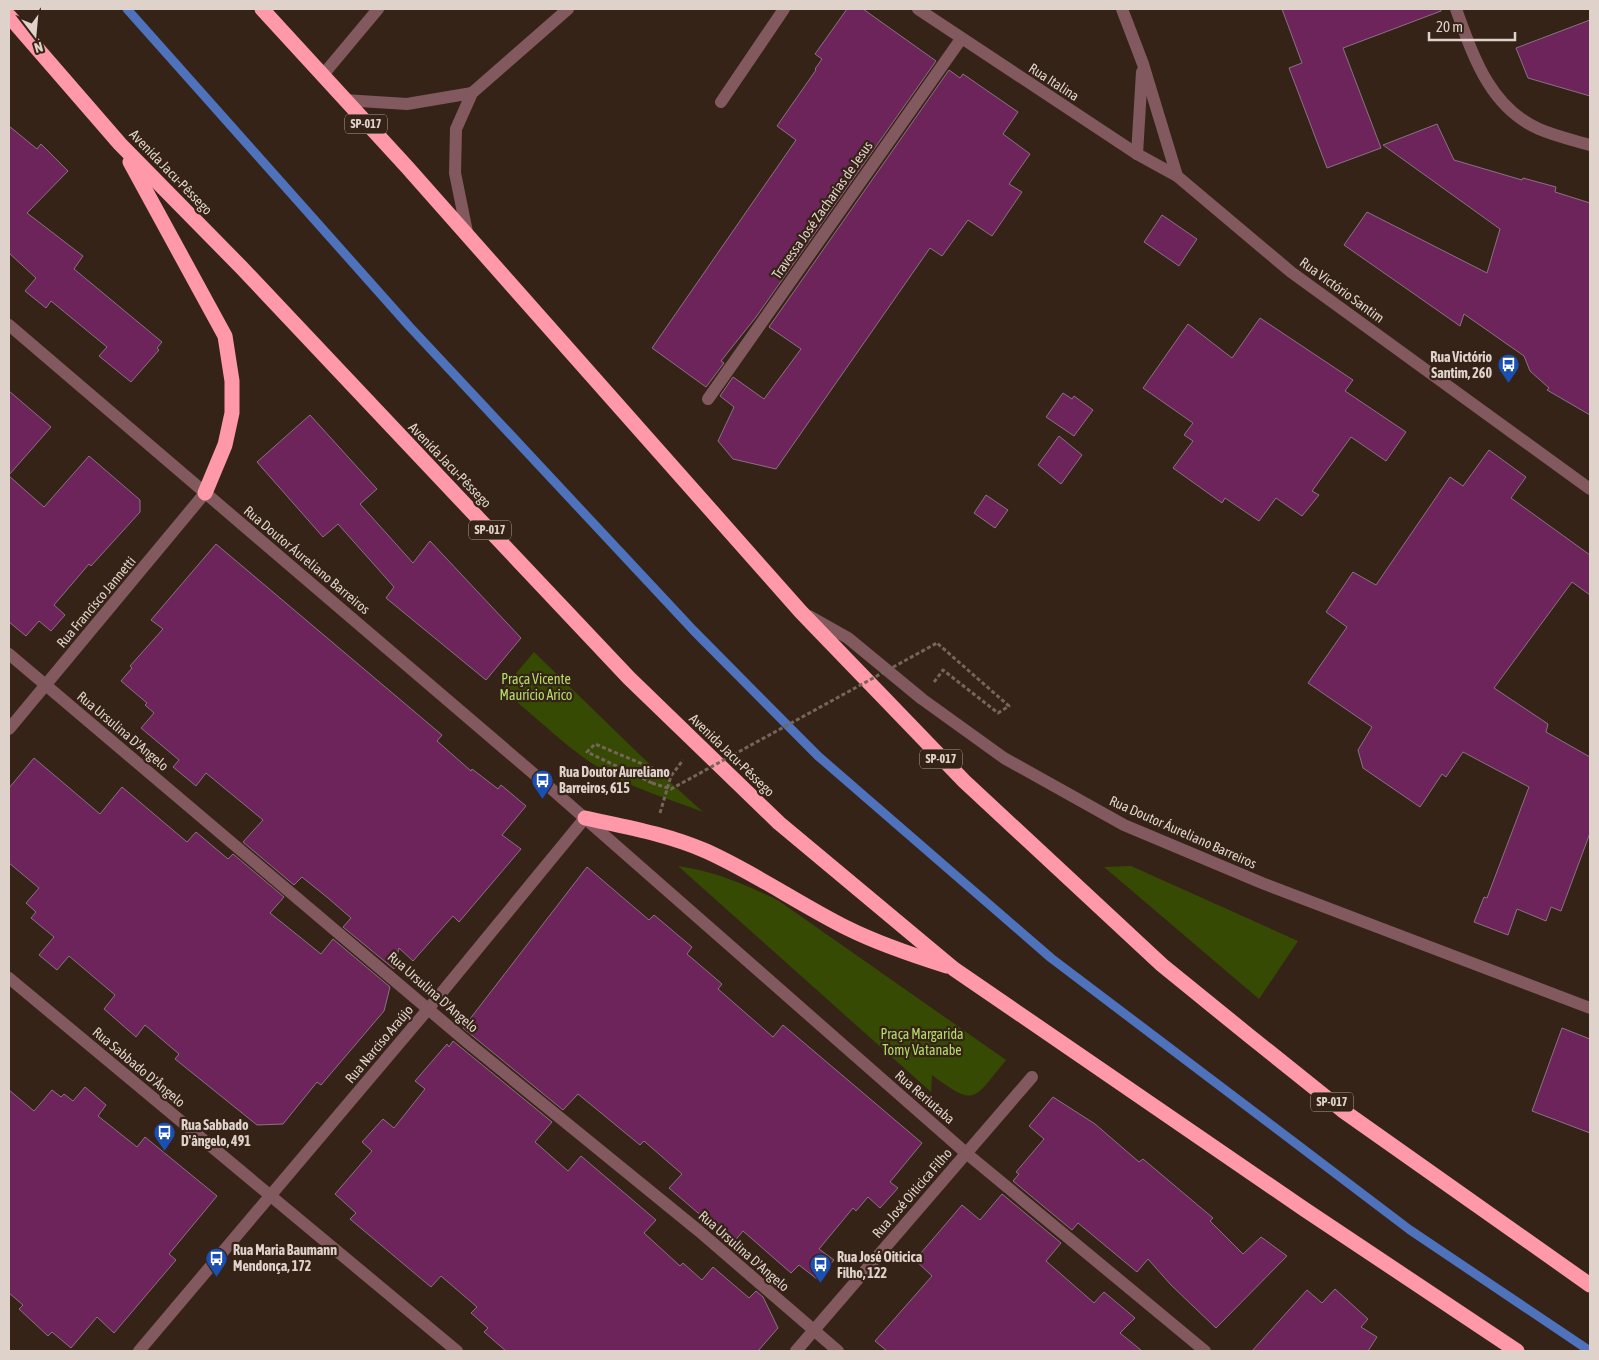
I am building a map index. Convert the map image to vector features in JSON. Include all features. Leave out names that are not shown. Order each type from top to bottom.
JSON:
[{"type":"highway","name":"SP-017","points":[[262,9],[407,167],[801,612],[950,767],[1162,965],[1342,1110],[1590,1285]]},
{"type":"highway","name":"Avenida Jacu-Pêssego","points":[[9,16],[120,144],[241,267],[629,678],[778,823],[954,969],[1304,1209],[1517,1351]]},
{"type":"highway","points":[[120,144],[225,336],[232,381],[232,414],[225,445],[205,494]]},
{"type":"highway","points":[[585,818],[654,832],[705,851],[753,874],[845,927],[889,947],[954,969]]},
{"type":"street","points":[[322,76],[378,9]]},
{"type":"street","points":[[469,239],[453,160],[456,128],[472,93],[568,9]]},
{"type":"street","points":[[721,102],[784,9]]},
{"type":"street","name":"Rua Italina","points":[[918,9],[1137,154],[1177,176]]},
{"type":"street","points":[[1122,9],[1143,64],[1177,176]]},
{"type":"street","points":[[1456,9],[1486,83],[1506,106],[1523,121],[1540,129],[1590,145]]},
{"type":"street","name":"Travessa José Zacharias de Jesus","points":[[708,399],[961,39]]},
{"type":"street","points":[[1137,154],[1143,64]]},
{"type":"street","points":[[344,100],[407,104],[472,93]]},
{"type":"street","name":"Rua Victório Santim","points":[[1177,176],[1291,272],[1590,489]]},
{"type":"street","name":"Rua Doutor Áureliano Barreiros","points":[[9,325],[585,818]]},
{"type":"street","name":"Rua Francisco Jannetti","points":[[9,729],[205,494]]},
{"type":"street","name":"Rua Doutor Áureliano Barreiros","points":[[801,612],[848,638],[922,699],[1004,758],[1124,825],[1262,883],[1590,1008]]},
{"type":"street","name":"Rua Ursulina D'Angelo","points":[[9,654],[429,1008],[699,1232],[838,1351]]},
{"type":"street","name":"Rua Narciso Araújo","points":[[139,1351],[429,1008],[585,818]]},
{"type":"street","name":"Rua Reriutaba","points":[[585,818],[966,1153],[1205,1351]]},
{"type":"street","name":"Rua Sabbado D'Ângelo","points":[[9,978],[457,1351]]},
{"type":"street","name":"Rua José Oiticica Filho","points":[[796,1351],[1032,1077]]},
{"type":"path","points":[[671,776],[594,744],[587,752],[652,783],[671,789],[938,643],[1009,706],[998,713],[943,670]]},
{"type":"path","points":[[654,832],[671,776],[696,744]]},
{"type":"green space","name":"Praça Vicente Maurício Arico","points":[[534,652],[640,755],[703,812],[640,788],[604,771],[564,743],[502,690]]},
{"type":"green space","name":"Praça Margarida Tomy Vatanabe","points":[[678,866],[730,879],[779,901],[1006,1060],[987,1084],[973,1095],[957,1092],[932,1075],[931,1092]]},
{"type":"green space","points":[[1131,866],[1298,941],[1259,999],[1104,867]]},
{"type":"building","points":[[847,9],[863,9],[936,61],[756,317],[721,361],[724,363],[706,387],[652,348],[796,140],[777,126],[816,70],[822,59],[815,54]]},
{"type":"building","points":[[1282,9],[1441,9],[1441,11],[1343,48],[1381,148],[1327,168],[1289,68],[1302,63]]},
{"type":"building","points":[[1590,20],[1590,96],[1528,78],[1516,48]]},
{"type":"building","points":[[949,70],[960,78],[963,74],[1018,112],[1003,134],[1030,154],[1009,184],[1022,192],[992,236],[968,220],[942,256],[930,248],[776,469],[733,459],[718,441],[734,407],[720,396],[733,377],[764,399],[801,349],[769,327]]},
{"type":"building","points":[[1437,124],[1454,160],[1522,180],[1523,178],[1556,187],[1555,192],[1590,203],[1590,415],[1547,390],[1549,388],[1530,371],[1524,356],[1464,314],[1460,326],[1344,245],[1367,212],[1487,273],[1500,229],[1383,145]]},
{"type":"building","points":[[9,126],[37,149],[41,144],[68,171],[27,213],[83,256],[74,269],[162,342],[157,348],[159,350],[131,382],[99,356],[107,347],[51,301],[46,308],[25,291],[36,278],[9,253]]},
{"type":"building","points":[[1162,215],[1197,239],[1179,266],[1144,242]]},
{"type":"building","points":[[1260,318],[1353,380],[1345,391],[1406,432],[1386,461],[1351,437],[1312,491],[1319,495],[1302,516],[1276,498],[1259,521],[1225,498],[1222,503],[1173,468],[1193,441],[1184,435],[1193,423],[1143,388],[1188,324],[1232,358]]},
{"type":"building","points":[[9,391],[51,427],[9,475]]},
{"type":"building","points":[[1063,393],[1072,399],[1074,396],[1093,410],[1074,436],[1046,417]]},
{"type":"building","points":[[310,415],[377,489],[360,504],[413,563],[430,541],[521,638],[486,680],[386,598],[394,587],[338,524],[323,537],[257,462]]},
{"type":"building","points":[[1059,436],[1082,455],[1061,484],[1038,465]]},
{"type":"building","points":[[1489,450],[1526,477],[1511,498],[1590,555],[1590,595],[1572,582],[1494,688],[1548,724],[1546,732],[1590,757],[1590,833],[1561,911],[1551,907],[1546,921],[1517,909],[1508,935],[1474,922],[1484,897],[1487,898],[1529,787],[1463,752],[1446,777],[1442,774],[1420,807],[1363,768],[1358,750],[1372,727],[1308,683],[1347,627],[1326,612],[1353,572],[1376,585],[1450,477],[1463,486]]},
{"type":"building","points":[[89,456],[140,500],[140,512],[91,566],[89,564],[54,605],[65,615],[51,631],[39,621],[26,636],[9,622],[9,476],[44,507]]},
{"type":"building","points":[[986,495],[1008,510],[995,528],[974,513]]},
{"type":"building","points":[[216,544],[442,735],[437,741],[471,771],[472,769],[498,789],[501,785],[526,806],[502,835],[521,849],[459,922],[453,916],[413,961],[399,948],[394,969],[343,927],[351,918],[328,898],[302,877],[294,885],[243,842],[263,820],[206,773],[196,786],[173,767],[179,760],[141,728],[154,713],[145,705],[147,703],[121,681],[132,668],[130,666],[163,629],[151,620]]},
{"type":"building","points":[[34,758],[100,814],[122,787],[187,842],[196,832],[228,859],[233,854],[284,897],[270,913],[321,954],[333,939],[390,987],[384,1011],[321,1085],[317,1082],[283,1124],[257,1125],[175,1059],[179,1054],[145,1025],[136,1037],[104,1009],[115,995],[69,956],[57,970],[39,955],[54,937],[31,918],[36,912],[26,903],[39,888],[9,863],[9,788]]},
{"type":"building","points":[[587,867],[649,920],[654,915],[692,947],[687,954],[722,984],[718,989],[773,1037],[783,1025],[922,1143],[890,1182],[898,1188],[880,1208],[868,1197],[856,1211],[853,1208],[819,1249],[834,1260],[817,1279],[799,1265],[791,1273],[743,1231],[733,1243],[669,1188],[682,1174],[644,1141],[640,1145],[578,1094],[563,1110],[463,1028]]},
{"type":"building","points":[[1562,1028],[1590,1039],[1590,1133],[1532,1111]]},
{"type":"building","points":[[453,1041],[552,1122],[535,1142],[568,1171],[581,1156],[656,1220],[644,1233],[680,1266],[683,1263],[702,1280],[713,1267],[749,1298],[756,1291],[763,1297],[778,1328],[758,1351],[506,1351],[484,1332],[488,1328],[471,1313],[477,1307],[441,1276],[431,1287],[350,1219],[356,1213],[335,1194],[372,1151],[362,1142],[383,1119],[394,1128],[425,1089],[415,1081],[447,1044],[449,1047]]},
{"type":"building","points":[[85,1087],[106,1105],[98,1116],[137,1147],[145,1137],[217,1196],[169,1254],[176,1260],[114,1333],[97,1317],[71,1348],[52,1332],[48,1336],[19,1309],[23,1305],[9,1293],[9,1090],[34,1111],[52,1090],[61,1097],[64,1094],[73,1101]]},
{"type":"building","points":[[1053,1097],[1095,1124],[1139,1162],[1143,1159],[1213,1218],[1210,1221],[1243,1254],[1261,1237],[1287,1256],[1216,1328],[1171,1285],[1148,1259],[1137,1272],[1078,1223],[1072,1230],[1013,1181],[1019,1174],[1016,1172],[1044,1139],[1029,1126]]},
{"type":"building","points":[[1002,1194],[1061,1243],[1046,1261],[1094,1303],[1104,1292],[1135,1318],[1120,1333],[1142,1351],[887,1351],[875,1341],[932,1276],[915,1260],[962,1205],[980,1220]]},
{"type":"building","points":[[1335,1289],[1368,1319],[1361,1327],[1377,1337],[1368,1351],[1252,1351],[1307,1290],[1322,1303]]},
{"type":"waterway","points":[[127,9],[409,326],[694,631],[818,756],[1051,958],[1410,1230],[1590,1351]]},
{"type":"place","name":"Rua Victório Santim, 260","points":[[1508,384]]},
{"type":"place","name":"Rua Doutor Aureliano Barreiros, 615","points":[[543,799]]},
{"type":"place","name":"Rua Sabbado D'ângelo, 491","points":[[165,1152]]},
{"type":"place","name":"Rua Maria Baumann Mendonça, 172","points":[[217,1277]]},
{"type":"place","name":"Rua José Oiticica Filho, 122","points":[[821,1284]]}]
